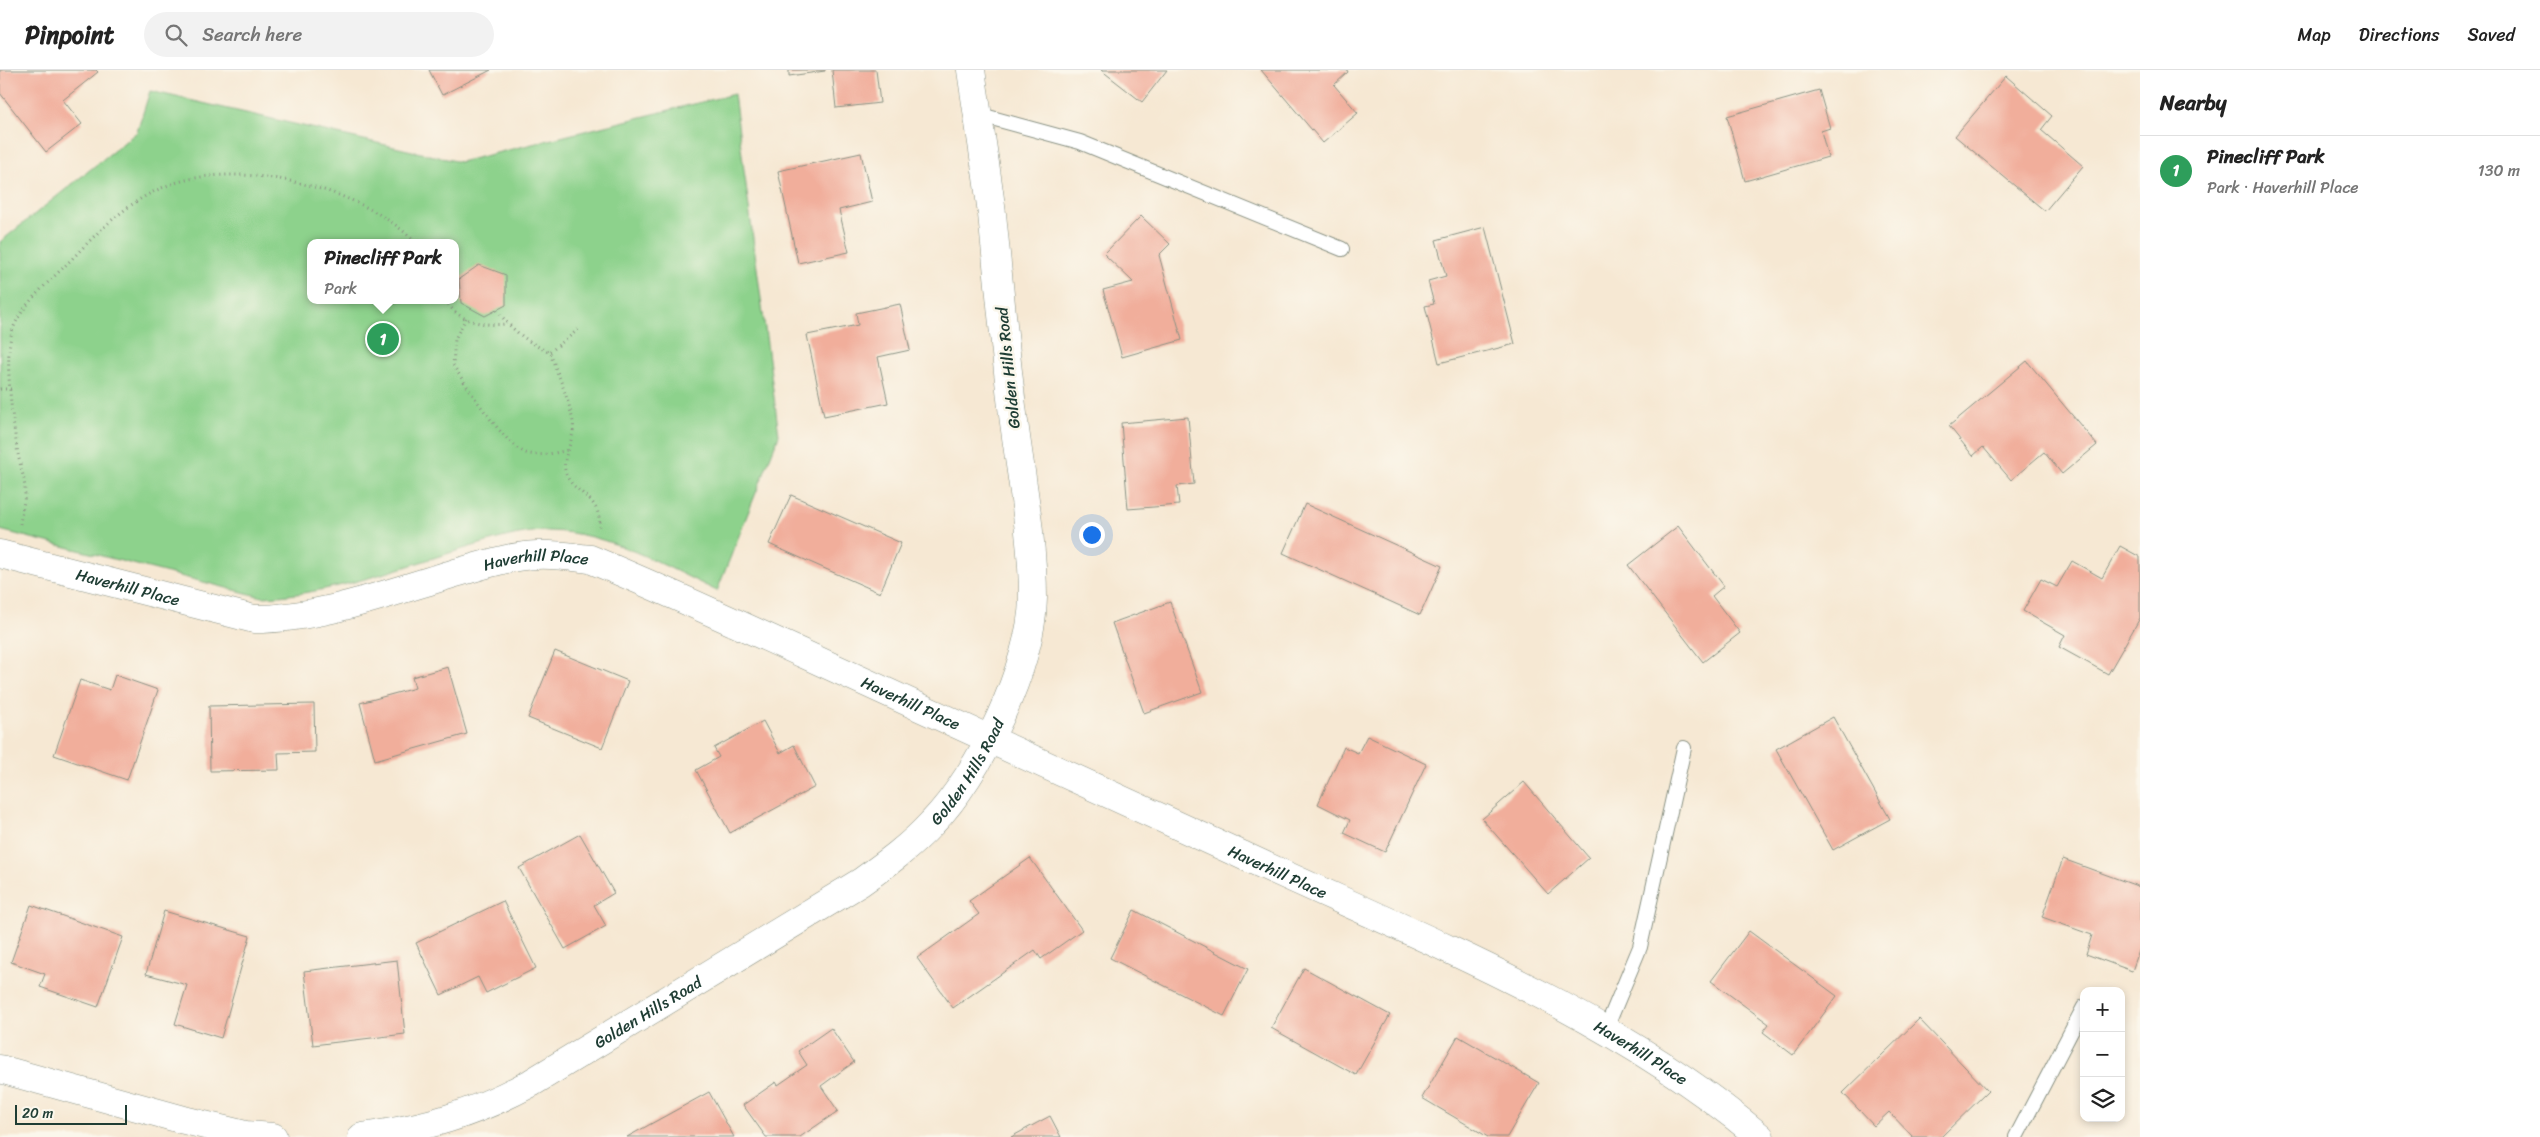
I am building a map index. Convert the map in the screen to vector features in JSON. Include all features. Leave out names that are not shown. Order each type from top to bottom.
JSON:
[{"type":"street","name":"Golden Hills Road","points":[[362,1137],[410,1130],[445,1121],[494,1103],[531,1084],[862,882],[904,850],[934,822],[963,784],[989,738],[1014,686],[1026,645],[1033,601],[1031,539],[1012,408],[992,213],[971,70]]},
{"type":"street","name":"Haverhill Place","points":[[0,554],[254,619],[282,619],[318,612],[502,559],[536,555],[562,555],[590,559],[989,738],[1477,964],[1605,1031],[1696,1088],[1760,1137]]},
{"type":"street","points":[[0,1069],[184,1120],[246,1135],[274,1137]]},
{"type":"lane","points":[[977,114],[1080,142],[1342,249]]},
{"type":"lane","points":[[1605,1031],[1640,947],[1684,748]]},
{"type":"lane","points":[[2016,1137],[2080,1015]]},
{"type":"path","points":[[19,527],[25,490],[14,432],[9,354],[12,330],[21,313],[104,227],[133,203],[169,184],[200,177],[236,174],[308,187],[340,196],[372,210],[403,229],[412,239]]},
{"type":"path","points":[[448,304],[452,311],[478,324],[507,324]]},
{"type":"path","points":[[497,310],[507,324],[533,344],[550,352],[573,423],[564,463],[567,476],[594,504],[600,516],[600,532]]},
{"type":"path","points":[[466,318],[455,339],[453,365],[494,423],[517,448],[527,453],[553,454],[568,450]]},
{"type":"path","points":[[550,352],[579,329]]},
{"type":"path","points":[[0,389],[11,389]]},
{"type":"green space","points":[[150,91],[460,162],[734,94],[779,435],[717,591],[636,552],[593,537],[571,533],[537,531],[484,543],[338,586],[287,595],[262,597],[0,530],[0,242],[137,132]]},
{"type":"building","points":[[0,70],[96,70],[98,72],[63,100],[82,124],[46,152],[0,93]]},
{"type":"building","points":[[429,70],[491,70],[442,95]]},
{"type":"building","points":[[789,70],[825,70],[825,71],[789,76]]},
{"type":"building","points":[[832,70],[876,70],[880,103],[836,108]]},
{"type":"building","points":[[1101,70],[1167,70],[1142,102]]},
{"type":"building","points":[[1261,70],[1347,70],[1348,72],[1334,85],[1358,113],[1323,143]]},
{"type":"building","points":[[2006,76],[2052,116],[2041,130],[2083,166],[2045,211],[1955,136]]},
{"type":"building","points":[[1819,90],[1830,128],[1821,131],[1828,157],[1745,181],[1727,116]]},
{"type":"building","points":[[861,153],[872,202],[839,210],[849,252],[798,263],[778,171]]},
{"type":"building","points":[[1141,216],[1170,244],[1159,255],[1182,340],[1122,357],[1103,290],[1133,282],[1104,254]]},
{"type":"building","points":[[1485,227],[1515,344],[1439,363],[1425,306],[1434,304],[1428,281],[1446,276],[1436,240]]},
{"type":"building","points":[[479,265],[506,275],[506,305],[485,316],[461,303],[459,279]]},
{"type":"building","points":[[900,304],[910,350],[878,357],[888,403],[824,416],[807,335],[858,325],[856,313]]},
{"type":"building","points":[[2027,361],[2097,445],[2062,474],[2044,452],[2011,480],[1983,447],[1973,456],[1949,426]]},
{"type":"building","points":[[1188,417],[1194,484],[1177,486],[1179,505],[1128,509],[1121,423]]},
{"type":"building","points":[[791,495],[901,543],[880,593],[769,544]]},
{"type":"building","points":[[1305,504],[1442,566],[1420,615],[1283,553]]},
{"type":"building","points":[[1678,526],[1724,586],[1712,596],[1740,633],[1703,662],[1628,565]]},
{"type":"building","points":[[2120,546],[2140,557],[2140,618],[2108,674],[2059,647],[2065,635],[2023,611],[2041,579],[2057,587],[2072,561],[2102,578]]},
{"type":"building","points":[[1170,602],[1202,692],[1144,713],[1112,623]]},
{"type":"building","points":[[555,651],[628,681],[602,748],[528,718]]},
{"type":"building","points":[[448,667],[467,734],[375,760],[360,703],[415,688],[412,677]]},
{"type":"building","points":[[115,675],[158,690],[127,780],[54,755],[80,680],[110,690]]},
{"type":"building","points":[[314,704],[315,752],[278,753],[279,770],[210,771],[209,706]]},
{"type":"building","points":[[1833,717],[1890,819],[1833,850],[1776,749]]},
{"type":"building","points":[[763,721],[780,753],[794,745],[815,787],[730,833],[696,770],[719,757],[714,748]]},
{"type":"building","points":[[1367,736],[1426,764],[1385,852],[1344,833],[1350,820],[1318,804],[1344,747],[1358,753]]},
{"type":"building","points":[[1524,782],[1589,858],[1548,894],[1482,819]]},
{"type":"building","points":[[580,834],[614,893],[594,905],[606,926],[565,949],[519,868]]},
{"type":"building","points":[[1030,858],[1082,930],[1041,959],[1035,950],[953,1008],[917,958],[979,914],[969,901]]},
{"type":"building","points":[[2063,859],[2140,887],[2140,948],[2132,971],[2086,954],[2092,935],[2042,917]]},
{"type":"building","points":[[503,901],[536,968],[486,993],[478,977],[441,995],[416,943]]},
{"type":"building","points":[[31,905],[123,937],[98,1007],[40,987],[45,974],[11,962]]},
{"type":"building","points":[[1134,910],[1248,969],[1224,1016],[1110,958]]},
{"type":"building","points":[[164,911],[250,936],[221,1038],[175,1024],[187,985],[146,974]]},
{"type":"building","points":[[1749,931],[1837,996],[1793,1055],[1763,1032],[1769,1024],[1711,981]]},
{"type":"building","points":[[397,960],[405,1034],[313,1045],[304,971]]},
{"type":"building","points":[[1304,968],[1390,1015],[1356,1075],[1271,1028]]},
{"type":"building","points":[[1919,1019],[1988,1091],[1941,1137],[1913,1137],[1889,1112],[1874,1126],[1843,1093]]},
{"type":"building","points":[[831,1028],[854,1062],[821,1086],[838,1111],[800,1137],[766,1137],[743,1105],[776,1082],[778,1085],[807,1065],[798,1051]]},
{"type":"building","points":[[1458,1036],[1539,1083],[1507,1137],[1488,1137],[1422,1098]]},
{"type":"building","points":[[709,1092],[734,1137],[627,1137]]},
{"type":"building","points":[[1050,1116],[1061,1137],[1011,1137]]},
{"type":"place","name":"Pinecliff Park","points":[[383,339]]}]
